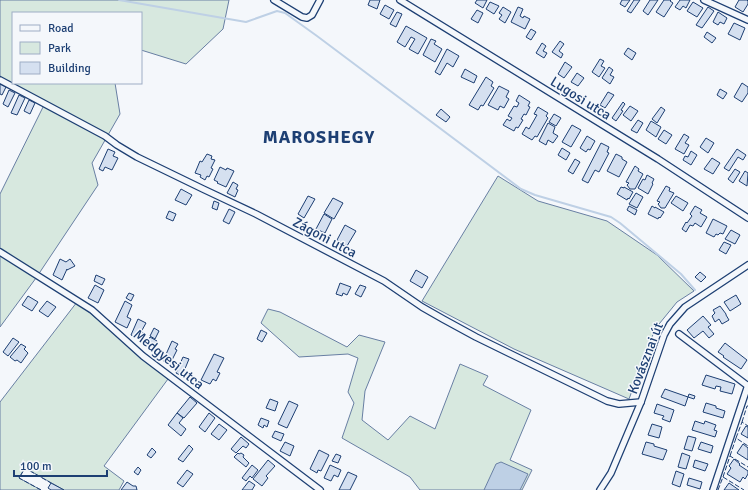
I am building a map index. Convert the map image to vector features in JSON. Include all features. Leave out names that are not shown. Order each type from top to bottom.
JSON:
[{"type":"street","points":[[274,0],[302,17],[307,18],[312,15],[320,0]]},
{"type":"street","name":"Lugosi utca","points":[[400,0],[658,159],[748,218]]},
{"type":"street","points":[[704,0],[748,20]]},
{"type":"street","name":"Zágoni utca","points":[[0,80],[106,136],[117,145],[137,157],[256,214],[384,281],[422,307],[476,337],[607,401],[619,404],[641,402]]},
{"type":"street","name":"Medgyesi utca","points":[[0,252],[92,310],[143,356],[320,490]]},
{"type":"street","name":"Kovásznai út","points":[[600,490],[610,473],[641,402],[664,335],[670,324],[685,307],[748,265]]},
{"type":"street","points":[[679,334],[748,385],[713,490]]},
{"type":"green space","points":[[0,0],[229,0],[223,29],[186,64],[142,50],[142,12],[12,12],[12,84],[0,78]]},
{"type":"green space","points":[[12,84],[115,84],[120,114],[92,163],[98,185],[36,278],[0,327],[0,194],[46,101]]},
{"type":"green space","points":[[498,176],[538,201],[607,221],[657,255],[694,291],[677,302],[655,329],[629,399],[514,349],[422,301]]},
{"type":"green space","points":[[77,302],[168,379],[104,466],[124,481],[119,490],[64,490],[25,468],[19,478],[41,490],[0,490],[0,402]]},
{"type":"green space","points":[[268,309],[280,312],[347,347],[359,335],[385,342],[365,391],[362,420],[388,440],[410,416],[435,429],[460,364],[488,376],[483,385],[531,410],[510,460],[532,470],[522,490],[420,490],[410,477],[342,438],[354,403],[348,392],[358,358],[348,354],[299,357],[261,323]]},
{"type":"water","points":[[501,462],[528,474],[520,490],[484,490],[496,464]]},
{"type":"building","points":[[370,0],[380,0],[377,9],[368,5]]},
{"type":"building","points":[[477,0],[487,0],[483,8],[475,3]]},
{"type":"building","points":[[622,0],[630,0],[625,7],[620,4]]},
{"type":"building","points":[[634,0],[640,0],[631,13],[627,11]]},
{"type":"building","points":[[650,0],[658,0],[648,15],[643,11]]},
{"type":"building","points":[[664,0],[671,0],[670,1],[673,3],[664,17],[656,12]]},
{"type":"building","points":[[680,0],[690,0],[686,8],[683,6],[680,10],[675,7]]},
{"type":"building","points":[[739,0],[748,1],[748,4],[743,12],[735,7]]},
{"type":"building","points":[[490,2],[499,6],[494,14],[486,9]]},
{"type":"building","points":[[693,2],[703,8],[697,17],[687,11]]},
{"type":"building","points":[[385,5],[394,10],[389,19],[380,14]]},
{"type":"building","points":[[503,7],[511,12],[505,23],[499,19],[502,15],[499,13]]},
{"type":"building","points":[[518,7],[523,9],[520,16],[530,19],[525,29],[511,22]]},
{"type":"building","points":[[708,7],[714,11],[702,28],[696,25]]},
{"type":"building","points":[[477,10],[483,13],[478,23],[471,19]]},
{"type":"building","points":[[397,12],[402,14],[396,27],[390,24]]},
{"type":"building","points":[[718,12],[727,18],[724,24],[720,22],[718,25],[713,22]]},
{"type":"building","points":[[734,23],[745,28],[740,40],[728,34]]},
{"type":"building","points":[[406,26],[427,38],[418,54],[409,49],[415,39],[411,37],[405,47],[397,42]]},
{"type":"building","points":[[531,29],[536,32],[531,40],[526,37]]},
{"type":"building","points":[[707,32],[716,38],[712,43],[704,37]]},
{"type":"building","points":[[431,39],[436,41],[434,44],[442,49],[435,62],[423,55]]},
{"type":"building","points":[[560,41],[564,44],[559,51],[563,54],[561,58],[552,52]]},
{"type":"building","points":[[542,43],[546,46],[543,51],[547,53],[544,58],[536,53]]},
{"type":"building","points":[[628,48],[636,53],[632,60],[624,54]]},
{"type":"building","points":[[447,49],[459,56],[453,67],[447,63],[440,75],[435,72]]},
{"type":"building","points":[[600,59],[604,61],[601,66],[605,68],[599,77],[592,72]]},
{"type":"building","points":[[565,62],[572,67],[564,78],[558,74]]},
{"type":"building","points":[[609,67],[613,70],[610,75],[614,77],[610,84],[602,78]]},
{"type":"building","points":[[465,69],[477,76],[474,83],[461,77]]},
{"type":"building","points":[[577,73],[584,78],[578,86],[571,82]]},
{"type":"building","points":[[486,77],[493,82],[491,86],[494,88],[483,106],[481,105],[478,110],[469,105]]},
{"type":"building","points":[[742,83],[748,87],[748,93],[742,102],[734,97]]},
{"type":"building","points":[[0,84],[6,87],[2,95],[0,94]]},
{"type":"building","points":[[499,86],[509,91],[506,97],[509,99],[504,108],[500,106],[498,110],[488,105]]},
{"type":"building","points":[[720,89],[727,93],[723,99],[717,95]]},
{"type":"building","points":[[9,90],[15,93],[8,107],[3,104]]},
{"type":"building","points":[[608,92],[614,95],[605,108],[600,105]]},
{"type":"building","points":[[19,95],[25,98],[17,115],[11,113]]},
{"type":"building","points":[[519,95],[530,102],[528,106],[530,107],[526,115],[524,114],[521,119],[523,120],[518,128],[516,127],[514,131],[503,125],[507,119],[510,121],[512,118],[508,116],[514,106],[517,107],[519,103],[516,101]]},
{"type":"building","points":[[29,100],[35,103],[30,114],[24,111]]},
{"type":"building","points":[[623,102],[625,104],[621,110],[623,111],[616,121],[612,118]]},
{"type":"building","points":[[630,106],[638,111],[631,121],[623,115]]},
{"type":"building","points":[[538,107],[548,113],[546,116],[548,118],[537,137],[535,136],[532,140],[522,134],[526,127],[529,129],[537,115],[534,114]]},
{"type":"building","points":[[661,107],[665,110],[657,123],[652,119]]},
{"type":"building","points":[[441,109],[450,117],[446,122],[436,115]]},
{"type":"building","points":[[554,114],[561,118],[556,126],[549,122]]},
{"type":"building","points":[[638,120],[643,123],[637,133],[631,130]]},
{"type":"building","points":[[651,121],[661,127],[656,137],[646,130]]},
{"type":"building","points":[[548,123],[555,127],[553,133],[558,136],[553,143],[548,140],[546,145],[539,141]]},
{"type":"building","points":[[572,125],[581,130],[571,147],[562,142]]},
{"type":"building","points":[[664,130],[672,135],[666,144],[658,139]]},
{"type":"building","points":[[684,134],[689,137],[685,143],[689,145],[684,154],[675,149]]},
{"type":"building","points":[[587,136],[595,141],[590,150],[588,149],[586,152],[580,148]]},
{"type":"building","points":[[706,138],[714,143],[708,153],[700,147]]},
{"type":"building","points":[[601,143],[609,147],[607,152],[609,153],[599,172],[595,170],[588,183],[582,180]]},
{"type":"building","points":[[562,148],[570,153],[566,160],[558,155]]},
{"type":"building","points":[[108,149],[115,152],[113,156],[118,158],[112,170],[105,167],[103,171],[99,169]]},
{"type":"building","points":[[737,149],[746,155],[743,160],[738,157],[729,171],[724,168]]},
{"type":"building","points":[[691,151],[697,155],[691,165],[683,160],[685,156],[688,157]]},
{"type":"building","points":[[207,154],[212,156],[211,159],[215,160],[209,177],[207,176],[205,180],[200,177],[201,175],[195,173],[200,161],[202,162]]},
{"type":"building","points":[[616,154],[627,162],[619,177],[607,171]]},
{"type":"building","points":[[712,158],[720,163],[713,174],[704,169]]},
{"type":"building","points":[[575,159],[580,162],[573,174],[568,171]]},
{"type":"building","points":[[635,166],[639,169],[638,171],[643,174],[635,189],[630,189],[627,185],[629,183],[626,182]]},
{"type":"building","points":[[220,167],[226,170],[227,168],[234,171],[226,187],[214,180]]},
{"type":"building","points":[[735,169],[740,172],[733,183],[728,179]]},
{"type":"building","points":[[745,171],[748,173],[747,186],[739,181]]},
{"type":"building","points":[[647,175],[654,179],[648,194],[638,188],[643,179],[645,180]]},
{"type":"building","points":[[233,182],[238,185],[236,189],[238,190],[235,197],[227,193]]},
{"type":"building","points":[[666,186],[670,188],[669,191],[674,193],[665,208],[661,208],[658,204],[660,202],[657,201]]},
{"type":"building","points":[[621,187],[633,192],[629,199],[628,198],[627,200],[617,194]]},
{"type":"building","points":[[181,189],[192,195],[186,205],[175,200]]},
{"type":"building","points":[[636,193],[643,197],[637,208],[629,204]]},
{"type":"building","points":[[308,196],[315,199],[304,218],[298,214]]},
{"type":"building","points":[[676,196],[688,203],[683,211],[671,203]]},
{"type":"building","points":[[333,198],[343,203],[334,219],[324,213]]},
{"type":"building","points":[[214,201],[219,203],[217,210],[212,208]]},
{"type":"building","points":[[629,206],[637,210],[635,215],[627,210]]},
{"type":"building","points":[[652,206],[664,212],[660,218],[659,217],[658,219],[648,214]]},
{"type":"building","points":[[695,206],[702,210],[700,213],[707,217],[701,227],[695,223],[693,226],[690,225],[686,232],[682,229],[692,216],[690,214]]},
{"type":"building","points":[[229,209],[235,212],[229,224],[223,221]]},
{"type":"building","points":[[169,211],[176,214],[173,221],[166,218]]},
{"type":"building","points":[[324,214],[332,219],[325,233],[316,229]]},
{"type":"building","points":[[713,219],[727,226],[723,234],[716,234],[714,237],[706,233]]},
{"type":"building","points":[[345,225],[356,231],[347,246],[337,240]]},
{"type":"building","points":[[731,230],[740,235],[735,244],[725,239]]},
{"type":"building","points":[[724,242],[731,245],[726,254],[719,250]]},
{"type":"building","points":[[60,259],[66,262],[70,259],[75,266],[67,269],[62,280],[53,275]]},
{"type":"building","points":[[416,270],[428,277],[422,288],[410,281]]},
{"type":"building","points":[[700,272],[706,277],[701,282],[695,277]]},
{"type":"building","points":[[96,275],[105,279],[102,285],[94,281]]},
{"type":"building","points":[[340,283],[351,287],[347,295],[343,293],[342,296],[336,294]]},
{"type":"building","points":[[95,285],[104,290],[98,303],[88,298]]},
{"type":"building","points":[[360,285],[366,287],[361,297],[355,294]]},
{"type":"building","points":[[129,293],[134,295],[131,301],[126,298]]},
{"type":"building","points":[[736,295],[741,304],[730,311],[724,302]]},
{"type":"building","points":[[28,296],[38,302],[32,311],[22,305]]},
{"type":"building","points":[[47,301],[56,307],[48,317],[39,311]]},
{"type":"building","points":[[125,301],[132,305],[127,317],[131,319],[127,328],[115,322]]},
{"type":"building","points":[[720,306],[729,320],[722,324],[719,319],[715,322],[712,316],[715,313],[713,310]]},
{"type":"building","points":[[703,316],[711,325],[708,327],[714,334],[709,338],[703,331],[694,338],[687,330]]},
{"type":"building","points":[[138,319],[146,323],[141,332],[145,333],[141,340],[131,335]]},
{"type":"building","points":[[154,328],[159,331],[155,339],[150,336]]},
{"type":"building","points":[[261,330],[267,333],[262,342],[257,339]]},
{"type":"building","points":[[150,337],[157,341],[154,347],[146,343]]},
{"type":"building","points":[[13,338],[19,342],[8,356],[3,352]]},
{"type":"building","points":[[172,341],[178,344],[175,349],[177,350],[170,364],[163,361]]},
{"type":"building","points":[[725,343],[747,360],[741,369],[718,352]]},
{"type":"building","points":[[21,344],[26,347],[24,349],[28,353],[21,363],[10,357]]},
{"type":"building","points":[[214,354],[224,358],[217,372],[220,373],[216,381],[213,379],[210,384],[201,380]]},
{"type":"building","points":[[183,357],[189,359],[182,376],[176,373]]},
{"type":"building","points":[[706,375],[735,384],[732,394],[720,391],[721,387],[716,386],[715,389],[702,385]]},
{"type":"building","points":[[665,389],[688,397],[685,406],[661,397]]},
{"type":"building","points":[[689,394],[695,396],[694,399],[688,397]]},
{"type":"building","points":[[190,397],[197,403],[184,418],[177,413]]},
{"type":"building","points":[[270,399],[278,402],[275,411],[266,408]]},
{"type":"building","points":[[289,401],[298,405],[287,428],[278,424]]},
{"type":"building","points":[[706,403],[725,411],[723,418],[703,412]]},
{"type":"building","points":[[657,404],[674,410],[670,422],[662,419],[664,416],[654,413]]},
{"type":"building","points":[[177,413],[183,418],[179,423],[186,429],[181,436],[168,425]]},
{"type":"building","points":[[209,413],[215,418],[205,432],[199,427]]},
{"type":"building","points":[[261,418],[269,421],[267,427],[264,425],[263,428],[258,425]]},
{"type":"building","points":[[695,421],[704,424],[705,421],[716,425],[714,430],[717,431],[715,437],[692,430]]},
{"type":"building","points":[[219,424],[227,430],[219,440],[211,434]]},
{"type":"building","points":[[652,424],[662,427],[659,438],[648,435]]},
{"type":"building","points":[[746,426],[748,427],[748,438],[741,434]]},
{"type":"building","points":[[275,431],[284,434],[281,441],[272,437]]},
{"type":"building","points":[[688,436],[696,438],[692,451],[684,449]]},
{"type":"building","points":[[241,437],[249,444],[246,448],[243,446],[236,453],[231,449]]},
{"type":"building","points":[[285,442],[294,446],[290,456],[280,451]]},
{"type":"building","points":[[646,442],[667,450],[663,460],[642,454]]},
{"type":"building","points":[[701,442],[713,446],[711,453],[698,449]]},
{"type":"building","points":[[743,444],[748,448],[748,460],[737,453]]},
{"type":"building","points":[[189,445],[193,449],[183,462],[178,459]]},
{"type":"building","points":[[152,448],[156,452],[151,458],[147,455]]},
{"type":"building","points":[[319,450],[329,455],[321,471],[318,470],[317,473],[310,469]]},
{"type":"building","points":[[238,453],[244,455],[243,457],[249,463],[246,467],[234,457]]},
{"type":"building","points":[[682,453],[690,456],[686,469],[678,467]]},
{"type":"building","points":[[336,454],[341,456],[338,463],[332,461]]},
{"type":"building","points":[[734,459],[740,464],[739,465],[748,471],[745,479],[743,477],[740,482],[727,474],[731,468],[729,466]]},
{"type":"building","points":[[268,460],[275,466],[266,476],[268,478],[262,486],[253,479]]},
{"type":"building","points":[[695,460],[708,464],[705,471],[693,467]]},
{"type":"building","points":[[252,465],[258,470],[252,478],[250,476],[246,481],[242,478]]},
{"type":"building","points":[[330,465],[341,470],[338,477],[334,475],[331,481],[324,478]]},
{"type":"building","points":[[138,467],[141,470],[138,475],[134,472]]},
{"type":"building","points":[[187,470],[193,474],[183,487],[177,483]]},
{"type":"building","points":[[676,471],[684,474],[680,487],[672,484]]},
{"type":"building","points":[[348,472],[357,476],[350,490],[339,490]]},
{"type":"building","points":[[689,478],[702,482],[700,489],[687,485]]},
{"type":"building","points":[[249,481],[255,485],[252,490],[242,490]]},
{"type":"building","points":[[127,482],[133,486],[136,486],[137,490],[121,490]]},
{"type":"building","points":[[51,483],[64,490],[51,490],[48,488]]},
{"type":"building","points":[[729,483],[739,490],[724,490]]},
{"type":"waterway","points":[[119,0],[246,22],[277,11],[285,13],[521,189],[535,195],[611,217],[681,274],[695,290]]},
{"type":"fence","points":[[742,422],[748,406]]},
{"type":"fence","points":[[736,438],[742,422],[748,426]]},
{"type":"fence","points":[[730,456],[736,438],[748,446]]},
{"type":"fence","points":[[723,477],[730,456],[748,467]]},
{"type":"fence","points":[[41,490],[19,478],[25,468],[51,483]]},
{"type":"fence","points":[[718,490],[723,477],[744,490]]},
{"type":"district","name":"MAROSHEGY","points":[[319,137]]}]
